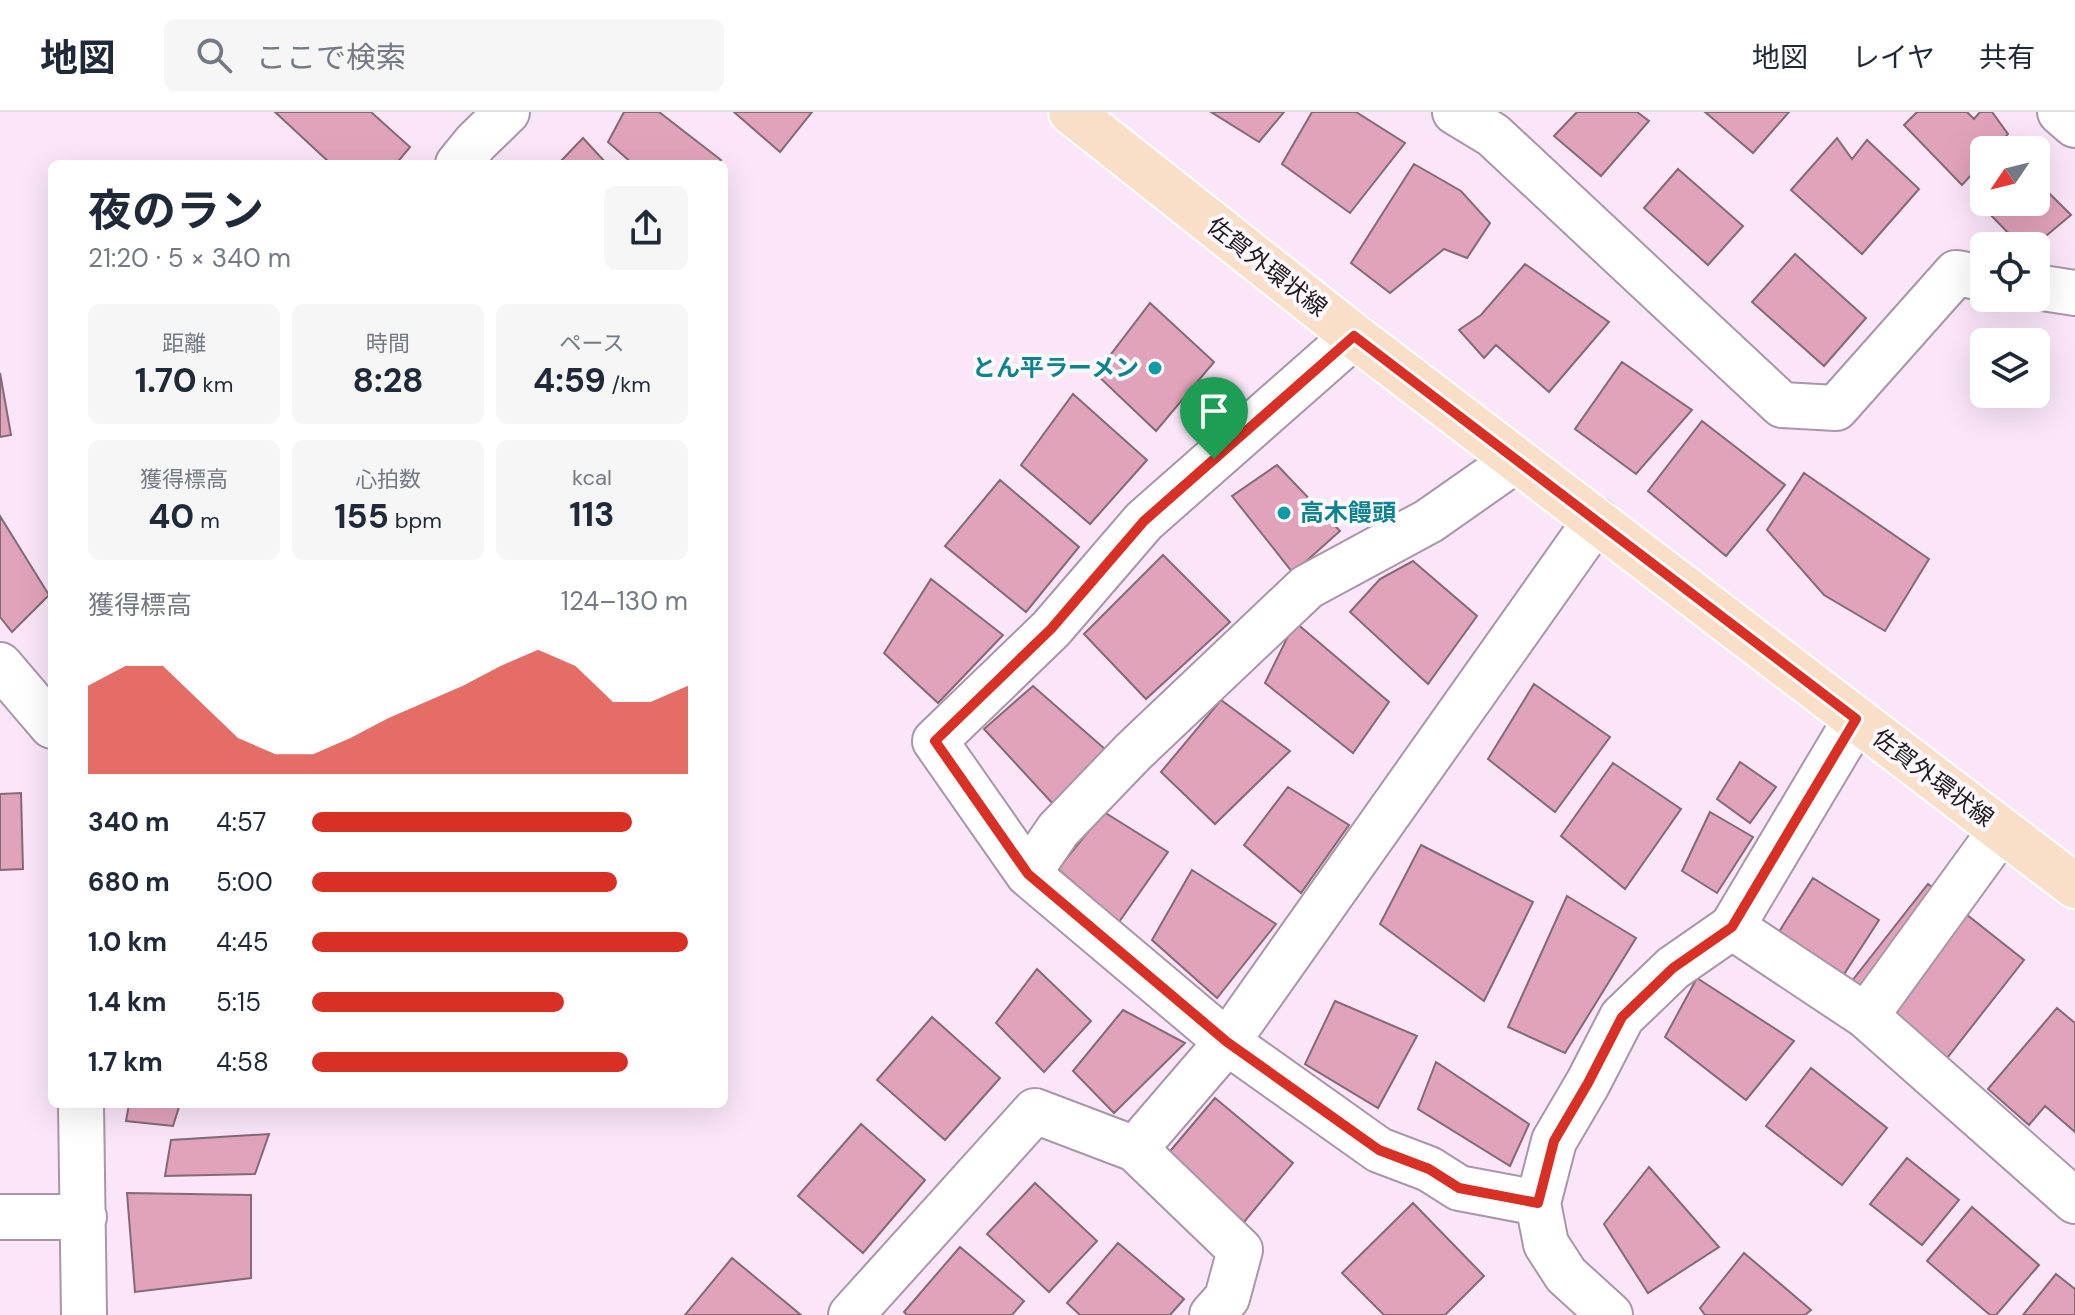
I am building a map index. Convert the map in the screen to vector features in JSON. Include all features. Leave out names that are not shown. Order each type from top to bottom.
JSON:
[{"type":"main road","name":"佐賀外環状線","points":[[1071,112],[1354,336],[2075,886]]},
{"type":"street","points":[[461,160],[507,112]]},
{"type":"street","points":[[1455,112],[1504,124],[1782,405],[1836,408],[1956,273],[1970,276]]},
{"type":"street","points":[[2060,112],[2075,125]]},
{"type":"street","points":[[2050,289],[2075,293]]},
{"type":"street","points":[[1354,336],[1144,521],[1051,629],[935,741],[1028,874],[1227,1042],[1379,1150],[1429,1169],[1459,1188],[1538,1203]]},
{"type":"street","points":[[1028,874],[1058,830],[1122,763],[1307,587],[1429,521],[1516,460]]},
{"type":"street","points":[[1135,1149],[1227,1042],[1596,520]]},
{"type":"street","points":[[0,665],[48,721]]},
{"type":"street","points":[[1610,1315],[1566,1275],[1546,1244],[1538,1203],[1554,1141],[1622,1017],[1673,968],[1732,927],[1856,719]]},
{"type":"street","points":[[1866,1016],[2001,830]]},
{"type":"street","points":[[1732,927],[1866,1016],[2075,1201]]},
{"type":"street","points":[[81,1108],[84,1315]]},
{"type":"street","points":[[854,1314],[1035,1111],[1135,1149],[1240,1250],[1227,1298],[1212,1315]]},
{"type":"street","points":[[0,1217],[84,1217]]},
{"type":"building","points":[[275,112],[371,112],[410,147],[399,160],[327,160]]},
{"type":"building","points":[[624,112],[659,112],[721,160],[628,160],[608,142]]},
{"type":"building","points":[[734,112],[812,112],[780,152]]},
{"type":"building","points":[[1211,112],[1284,112],[1259,142]]},
{"type":"building","points":[[1312,112],[1356,112],[1405,143],[1350,213],[1282,164]]},
{"type":"building","points":[[1577,112],[1637,112],[1649,121],[1601,176],[1554,136]]},
{"type":"building","points":[[1705,112],[1789,112],[1753,153]]},
{"type":"building","points":[[1917,112],[1967,112],[1974,119],[1980,112],[1992,112],[2008,134],[1970,136],[1970,176],[1962,185],[1904,125]]},
{"type":"building","points":[[583,138],[603,160],[562,160]]},
{"type":"building","points":[[1837,138],[1852,159],[1867,140],[1919,189],[1862,254],[1791,190]]},
{"type":"building","points":[[1414,164],[1461,191],[1490,223],[1467,258],[1444,249],[1390,293],[1351,263]]},
{"type":"building","points":[[1678,169],[1743,226],[1708,265],[1644,208]]},
{"type":"building","points":[[2050,194],[2071,215],[2050,233],[2007,232],[1992,216],[2050,216]]},
{"type":"building","points":[[1795,254],[1866,318],[1824,366],[1752,302]]},
{"type":"building","points":[[1525,264],[1609,322],[1549,392],[1496,345],[1484,358],[1459,330],[1481,315]]},
{"type":"building","name":"とん平ラーメン","points":[[1150,303],[1214,362],[1156,431],[1096,374]]},
{"type":"building","points":[[1622,362],[1692,410],[1636,474],[1575,429]]},
{"type":"building","points":[[0,373],[11,435],[0,437]]},
{"type":"building","points":[[1073,394],[1147,460],[1090,524],[1021,465]]},
{"type":"building","points":[[1702,421],[1785,485],[1726,556],[1648,491]]},
{"type":"building","name":"高木饅頭","points":[[1277,465],[1340,531],[1293,573],[1232,496]]},
{"type":"building","points":[[1804,473],[1929,559],[1885,631],[1824,595],[1767,530]]},
{"type":"building","points":[[1000,480],[1079,547],[1026,612],[945,546]]},
{"type":"building","points":[[0,516],[48,596],[12,632],[0,617]]},
{"type":"building","points":[[1163,555],[1230,622],[1146,699],[1084,634]]},
{"type":"building","points":[[1413,561],[1477,616],[1428,684],[1350,612],[1380,579]]},
{"type":"building","points":[[931,579],[1003,635],[938,703],[884,653]]},
{"type":"building","points":[[1295,622],[1389,702],[1353,753],[1265,683]]},
{"type":"building","points":[[1534,684],[1610,737],[1555,812],[1488,759]]},
{"type":"building","points":[[1033,686],[1106,750],[1054,805],[984,729]]},
{"type":"building","points":[[1221,700],[1290,751],[1215,824],[1161,772]]},
{"type":"building","points":[[1740,762],[1776,787],[1750,823],[1717,799]]},
{"type":"building","points":[[1613,763],[1681,809],[1625,889],[1561,836]]},
{"type":"building","points":[[1288,787],[1349,825],[1301,893],[1244,845]]},
{"type":"building","points":[[21,793],[23,869],[0,870],[0,794]]},
{"type":"building","points":[[1104,812],[1168,852],[1119,922],[1058,869]]},
{"type":"building","points":[[1710,812],[1753,837],[1717,893],[1682,871]]},
{"type":"building","points":[[1421,845],[1533,902],[1484,1001],[1380,924]]},
{"type":"building","points":[[1192,870],[1276,924],[1217,998],[1152,940]]},
{"type":"building","points":[[1813,878],[1879,920],[1837,985],[1772,943]]},
{"type":"building","points":[[1928,884],[2024,960],[1940,1067],[1844,991]]},
{"type":"building","points":[[1567,896],[1636,938],[1565,1053],[1508,1027]]},
{"type":"building","points":[[1037,969],[1091,1021],[1044,1072],[996,1023]]},
{"type":"building","points":[[1697,978],[1794,1041],[1746,1100],[1665,1037]]},
{"type":"building","points":[[1335,1001],[1417,1036],[1378,1108],[1305,1064]]},
{"type":"building","points":[[2057,1008],[2075,1023],[2075,1132],[2045,1106],[2029,1125],[1988,1089]]},
{"type":"building","points":[[1123,1010],[1185,1043],[1114,1113],[1073,1071]]},
{"type":"building","points":[[932,1017],[1000,1078],[945,1140],[877,1080]]},
{"type":"building","points":[[1436,1062],[1529,1124],[1510,1166],[1418,1109]]},
{"type":"building","points":[[1811,1068],[1887,1128],[1842,1185],[1766,1126]]},
{"type":"building","points":[[1215,1098],[1293,1163],[1244,1222],[1166,1156]]},
{"type":"building","points":[[128,1108],[179,1108],[173,1126],[126,1121]]},
{"type":"building","points":[[861,1124],[925,1180],[863,1253],[798,1196]]},
{"type":"building","points":[[269,1134],[255,1174],[165,1176],[171,1140]]},
{"type":"building","points":[[1907,1158],[1959,1200],[1922,1245],[1870,1204]]},
{"type":"building","points":[[1649,1167],[1719,1247],[1648,1293],[1604,1224]]},
{"type":"building","points":[[1035,1183],[1097,1241],[1049,1292],[987,1234]]},
{"type":"building","points":[[127,1193],[251,1195],[251,1278],[135,1292]]},
{"type":"building","points":[[1413,1203],[1484,1276],[1445,1315],[1384,1315],[1342,1273]]},
{"type":"building","points":[[1972,1207],[2039,1265],[1996,1315],[1990,1315],[1927,1261]]},
{"type":"building","points":[[1118,1243],[1184,1299],[1170,1315],[1080,1315],[1067,1303]]},
{"type":"building","points":[[960,1247],[1024,1301],[1012,1315],[907,1315],[904,1312]]},
{"type":"building","points":[[1744,1253],[1811,1310],[1805,1315],[1705,1315],[1700,1308]]},
{"type":"building","points":[[732,1258],[801,1315],[685,1315]]},
{"type":"building","points":[[2056,1274],[2075,1289],[2075,1315],[2023,1315]]},
{"type":"place","name":"とん平ラーメン","points":[[1155,368]]},
{"type":"place","name":"高木饅頭","points":[[1284,513]]},
{"type":"route","points":[[1354,336],[1856,719],[1732,927],[1673,968],[1622,1017],[1554,1141],[1538,1203],[1459,1188],[1429,1169],[1379,1150],[1227,1042],[1028,874],[935,741],[1051,629],[1144,521],[1214,459],[1354,336]]}]
